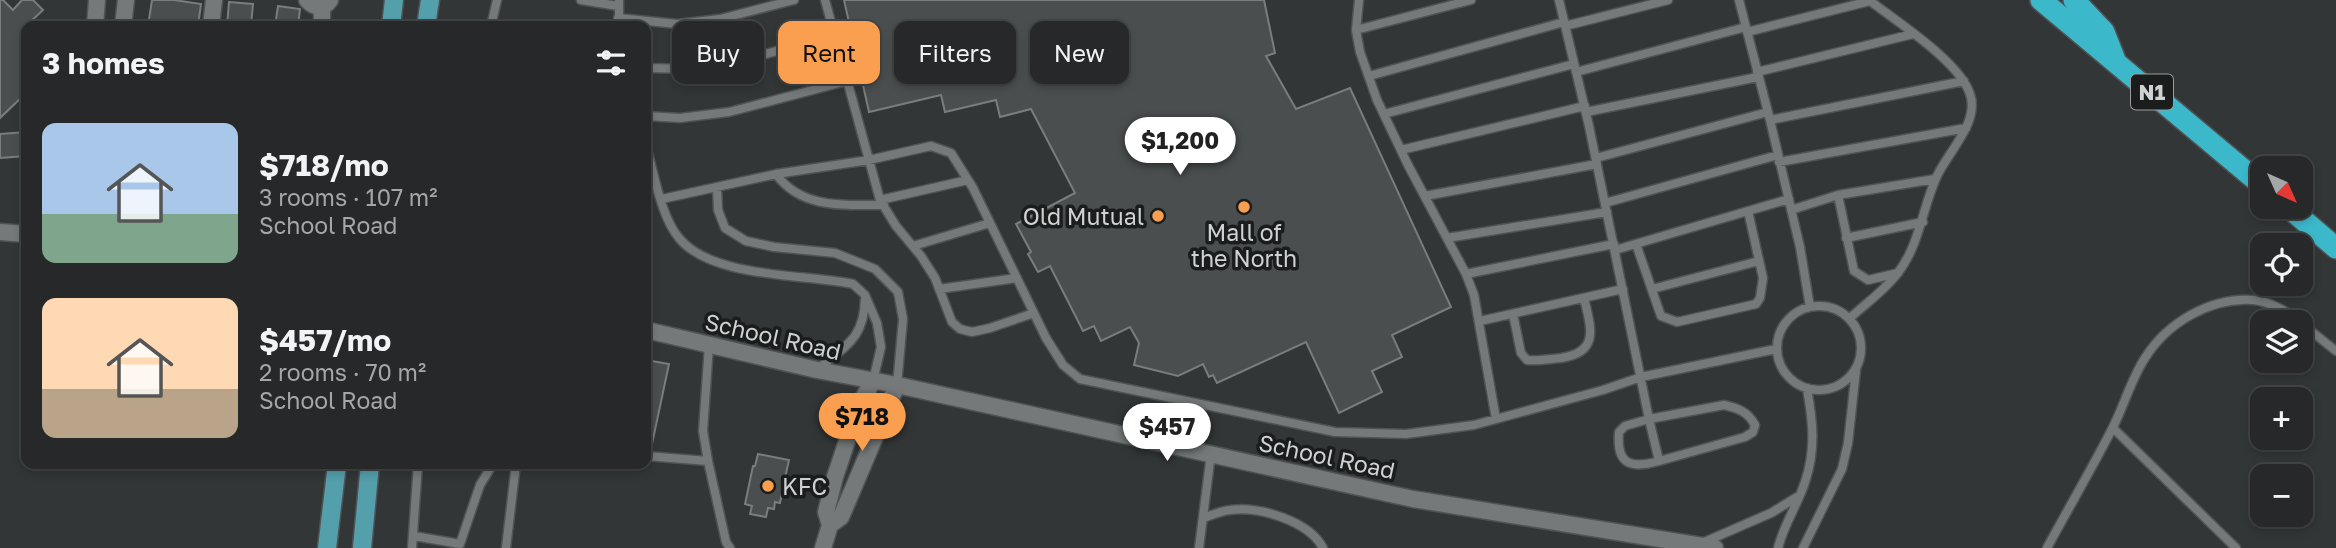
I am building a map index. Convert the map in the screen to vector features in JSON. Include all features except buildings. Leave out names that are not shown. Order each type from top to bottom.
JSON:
[{"type":"highway","name":"N1","points":[[2041,0],[2250,175]]},
{"type":"highway","points":[[2074,0],[2104,32],[2116,61]]},
{"type":"highway","points":[[2302,219],[2336,248]]},
{"type":"main road","points":[[392,21],[394,0]]},
{"type":"main road","points":[[427,21],[430,0]]},
{"type":"main road","points":[[327,548],[336,469]]},
{"type":"main road","points":[[362,548],[370,469]]},
{"type":"street","points":[[95,21],[97,0]]},
{"type":"street","points":[[124,21],[126,0]]},
{"type":"street","points":[[212,21],[214,0]]},
{"type":"street","points":[[320,2],[322,21]]},
{"type":"street","points":[[0,232],[21,234]]},
{"type":"street","name":"School Road","points":[[651,331],[817,370],[897,385],[1413,499],[1707,546]]},
{"type":"street","points":[[823,548],[830,525],[826,512],[835,477],[859,405],[873,381]]},
{"type":"street","points":[[830,525],[841,517],[897,385]]},
{"type":"lane","points":[[492,21],[497,0]]},
{"type":"lane","points":[[581,0],[619,3],[619,21]]},
{"type":"lane","points":[[651,23],[677,24],[709,20],[794,0]]},
{"type":"lane","points":[[825,0],[831,21]]},
{"type":"lane","points":[[1359,0],[1356,30],[1369,76],[1401,150],[1466,274],[1480,321],[1496,419]]},
{"type":"lane","points":[[1356,30],[1471,0]]},
{"type":"lane","points":[[1559,0],[1585,109],[1659,461]]},
{"type":"lane","points":[[1369,76],[1565,24],[1668,0]]},
{"type":"lane","points":[[1739,0],[1791,210],[1810,306]]},
{"type":"lane","points":[[1384,114],[1870,0],[1940,56],[1965,81],[1972,112],[1966,128],[1935,179],[1923,222],[1898,273],[1850,318]]},
{"type":"lane","points":[[1401,150],[1757,74],[1913,34]]},
{"type":"lane","points":[[651,68],[694,69],[778,51]]},
{"type":"lane","points":[[1425,196],[1596,161],[1769,116],[1965,81]]},
{"type":"lane","points":[[651,116],[680,118],[729,112],[836,84]]},
{"type":"lane","points":[[848,84],[882,203],[935,278],[952,322],[960,330],[972,332],[1034,313]]},
{"type":"lane","points":[[1447,238],[1606,207],[1779,159],[1966,128]]},
{"type":"lane","points":[[662,199],[776,174],[869,160],[931,146],[951,153],[968,180],[1046,338],[1063,365],[1080,379],[1335,432],[1406,434],[1474,425],[1603,390],[1641,376],[1776,349]]},
{"type":"lane","points":[[651,163],[677,236],[690,249],[732,268],[853,284],[865,295],[877,323],[881,346],[873,381]]},
{"type":"lane","points":[[776,174],[785,186],[800,197],[823,204],[882,203],[968,180]]},
{"type":"lane","points":[[1791,210],[1838,195],[1935,179]]},
{"type":"lane","points":[[717,187],[718,210],[725,228],[746,241],[774,247],[835,253],[875,269],[898,292],[903,320],[897,385]]},
{"type":"lane","points":[[1838,195],[1852,266],[1868,280],[1898,273]]},
{"type":"lane","points":[[1466,274],[1636,244],[1788,199]]},
{"type":"lane","points":[[1636,244],[1661,316],[1669,321],[1677,322],[1756,304],[1760,298],[1763,278],[1748,211]]},
{"type":"lane","points":[[1846,238],[1923,222]]},
{"type":"lane","points":[[913,246],[990,223]]},
{"type":"lane","points":[[1652,289],[1759,261]]},
{"type":"lane","points":[[939,289],[1017,278]]},
{"type":"lane","points":[[1480,321],[1623,289]]},
{"type":"lane","points":[[817,370],[858,335],[864,317],[865,295]]},
{"type":"lane","points":[[1513,314],[1521,353],[1527,360],[1573,356],[1585,350],[1590,340],[1584,298]]},
{"type":"lane","points":[[2047,548],[2113,428],[2130,383],[2162,335],[2184,318],[2219,304],[2255,300],[2281,310]]},
{"type":"lane","points":[[1803,548],[1842,469],[1862,343],[1858,329],[1850,318],[1838,310],[1810,306],[1787,321],[1780,333],[1776,349],[1785,373],[1794,383],[1821,391],[1846,381],[1856,370]]},
{"type":"lane","points":[[2313,332],[2336,351]]},
{"type":"lane","points":[[709,345],[704,431],[708,461],[726,542],[730,548]]},
{"type":"lane","points":[[1778,548],[1782,530],[1805,484],[1813,452],[1814,425],[1807,389]]},
{"type":"lane","points":[[1724,405],[1749,414],[1755,425],[1753,432],[1745,437],[1641,466],[1629,463],[1621,456],[1619,432],[1625,426],[1649,419],[1724,405]]},
{"type":"lane","points":[[2113,428],[2236,548]]},
{"type":"lane","points":[[1199,548],[1211,454]]},
{"type":"lane","points":[[651,456],[708,461]]},
{"type":"lane","points":[[412,548],[418,469]]},
{"type":"lane","points":[[414,537],[460,546],[480,485],[491,469]]},
{"type":"lane","points":[[506,548],[515,469]]},
{"type":"lane","points":[[1707,546],[1797,497]]},
{"type":"lane","points":[[1203,518],[1228,510],[1246,509],[1277,515],[1310,531],[1322,548]]},
{"type":"place","name":"Mall of the North","points":[[1244,207]]},
{"type":"place","name":"Old Mutual","points":[[1158,216]]},
{"type":"place","name":"KFC","points":[[768,486]]}]
